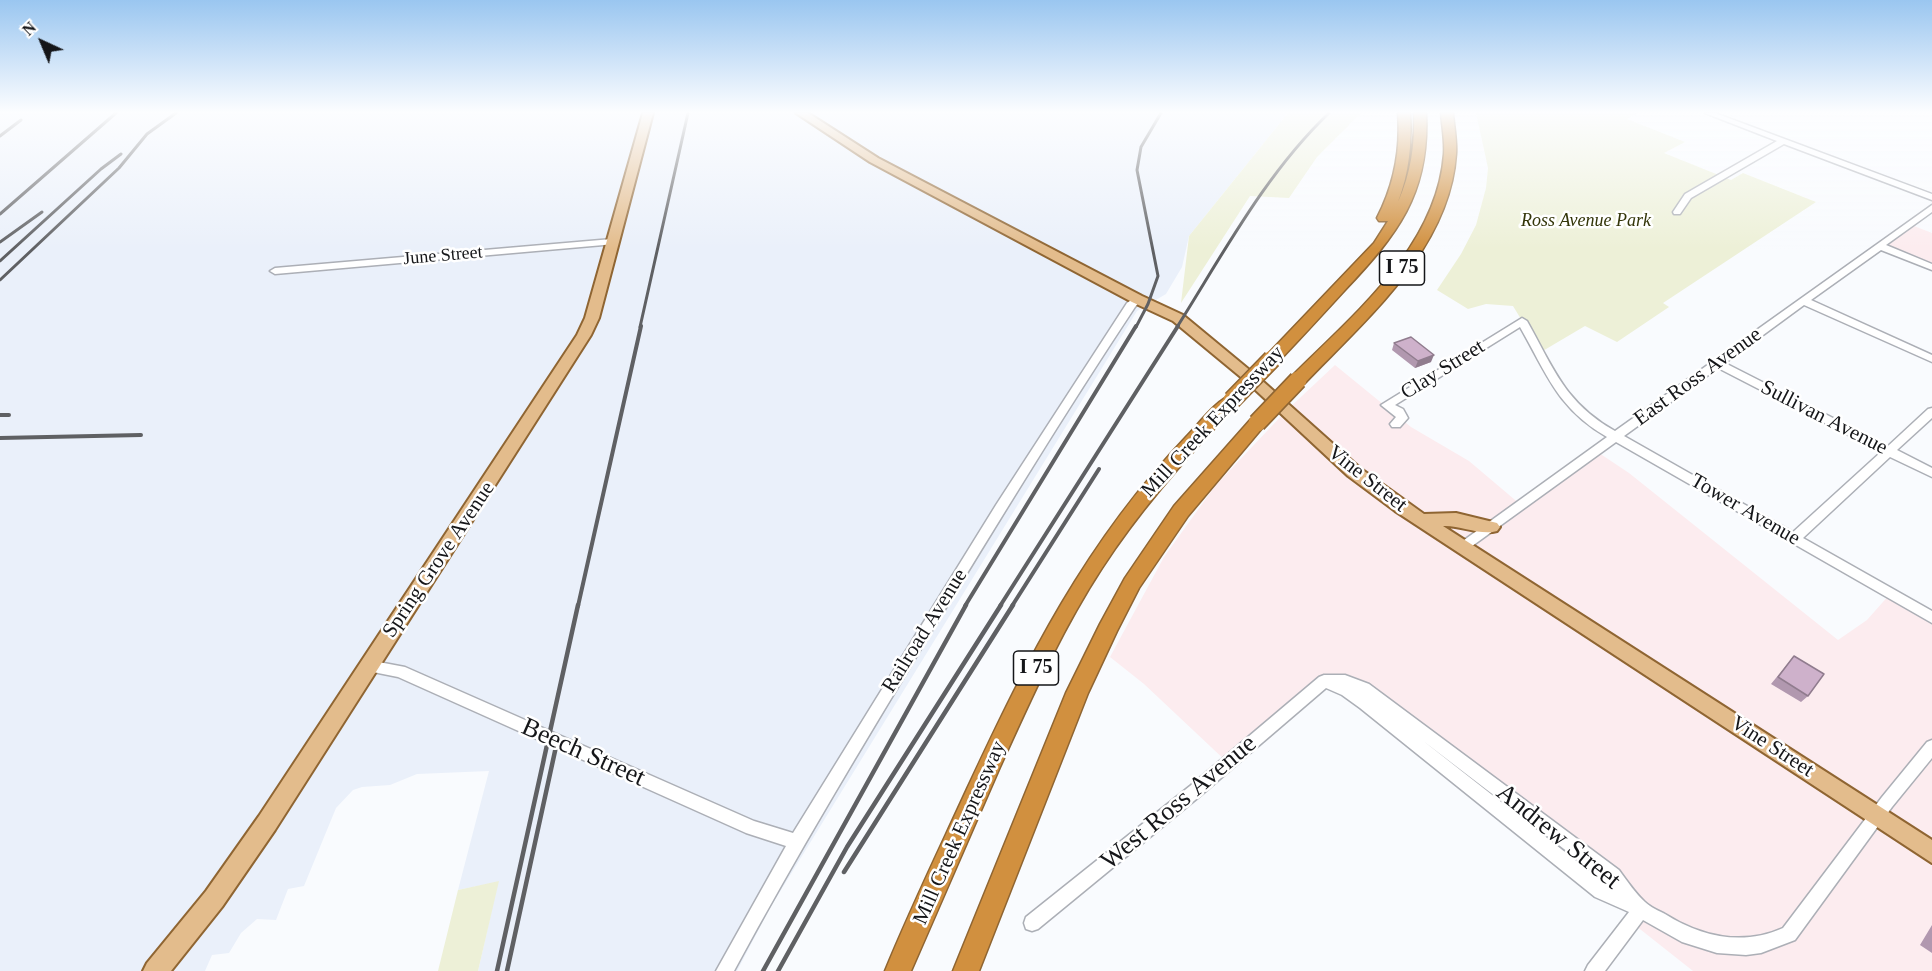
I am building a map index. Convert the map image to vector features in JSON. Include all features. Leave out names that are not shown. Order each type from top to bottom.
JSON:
[{"type":"highway","points":[[1362,263],[1368,243],[1392,204],[1402,158]]},
{"type":"highway","name":"Mill Creek Expressway","points":[[898,971],[1012,716],[1077,591],[1150,488],[1179,453],[1272,359],[1390,231],[1408,197],[1419,158]]},
{"type":"highway","name":"Mill Creek Expressway","points":[[966,971],[1077,693],[1132,584],[1181,511],[1257,423],[1392,280],[1434,218],[1446,181],[1449,158]]},
{"type":"main road","name":"Spring Grove Avenue","points":[[155,971],[188,934],[249,852],[368,666],[496,474],[584,334],[592,318],[635,158]]},
{"type":"main road","name":"Vine Street","points":[[871,158],[1137,299],[1178,318],[1244,373],[1354,472],[1422,520],[1932,852]]},
{"type":"main road","points":[[1422,520],[1456,519],[1491,527]]},
{"type":"street","points":[[1677,212],[1688,196],[1753,158]]},
{"type":"street","points":[[1829,158],[1932,197]]},
{"type":"street","name":"East Ross Avenue","points":[[1464,546],[1932,208]]},
{"type":"street","name":"June Street","points":[[275,271],[612,242]]},
{"type":"street","points":[[1880,246],[1932,267]]},
{"type":"street","name":"Railroad Avenue","points":[[725,971],[797,842],[1010,493],[1101,349],[1137,299]]},
{"type":"street","points":[[1804,301],[1932,359]]},
{"type":"street","name":"Tower Avenue","points":[[1522,321],[1564,396],[1583,417],[1932,618]]},
{"type":"street","name":"Clay Street","points":[[1396,424],[1401,418],[1399,412],[1388,405],[1522,321]]},
{"type":"street","name":"Sullivan Avenue","points":[[1716,363],[1932,473]]},
{"type":"street","points":[[1795,538],[1932,412]]},
{"type":"street","name":"Beech Street","points":[[368,666],[400,671],[752,828],[797,842]]},
{"type":"street","name":"Andrew Street","points":[[1324,681],[1347,691],[1365,704],[1601,891],[1641,909],[1678,932],[1701,941],[1742,948],[1772,943],[1789,934],[1932,747]]},
{"type":"street","name":"West Ross Avenue","points":[[1032,923],[1195,791],[1324,681]]},
{"type":"street","points":[[1594,971],[1641,909]]},
{"type":"shaded area","points":[[0,158],[1252,158],[1189,236],[1182,267],[1166,294],[1137,311],[770,908],[737,971],[478,971],[498,882],[458,890],[489,771],[417,774],[390,785],[353,790],[336,808],[304,886],[288,889],[276,920],[257,919],[241,933],[229,953],[212,955],[205,971],[0,971]]},
{"type":"shaded area","points":[[1909,224],[1932,233],[1932,267],[1880,246]]},
{"type":"shaded area","points":[[1335,365],[1411,427],[1469,461],[1521,505],[1596,451],[1629,473],[1838,640],[1867,620],[1890,594],[1932,618],[1932,971],[1693,971],[1631,922],[1640,909],[1601,891],[1431,757],[1324,681],[1228,763],[1144,684],[1110,657],[1164,557],[1215,486],[1286,411]]},
{"type":"green space","points":[[1252,158],[1316,158],[1289,198],[1250,196],[1181,303],[1189,236]]},
{"type":"green space","name":"Ross Avenue Park","points":[[1486,158],[1677,158],[1731,180],[1743,173],[1816,202],[1663,303],[1669,307],[1617,342],[1585,326],[1541,352],[1513,306],[1486,304],[1468,309],[1437,290],[1461,254],[1476,225],[1486,188],[1488,168]]},
{"type":"green space","points":[[499,881],[478,971],[438,971],[458,890]]},
{"type":"building","points":[[1411,337],[1434,355],[1418,361],[1394,343]]},
{"type":"building","points":[[1794,656],[1824,674],[1808,696],[1778,677]]},
{"type":"railway","points":[[0,214],[64,158]]},
{"type":"railway","points":[[0,261],[115,158]]},
{"type":"railway","points":[[0,280],[127,158]]},
{"type":"railway","points":[[640,327],[678,158]]},
{"type":"railway","points":[[1136,327],[1148,304],[1158,276],[1137,170],[1139,158]]},
{"type":"railway","points":[[1177,327],[1247,215],[1287,158]]},
{"type":"railway","points":[[0,242],[42,212]]},
{"type":"railway","points":[[578,606],[641,326]]},
{"type":"railway","points":[[965,606],[1136,326]]},
{"type":"railway","points":[[1000,606],[1178,326]]},
{"type":"railway","points":[[0,415],[9,415]]},
{"type":"railway","points":[[0,438],[141,435]]},
{"type":"railway","points":[[1012,606],[1099,469]]},
{"type":"railway","points":[[497,971],[578,605]]},
{"type":"railway","points":[[763,971],[966,605]]},
{"type":"railway","points":[[778,971],[847,847],[1001,605]]},
{"type":"railway","points":[[844,872],[1013,605]]},
{"type":"railway","points":[[507,971],[557,742]]}]
